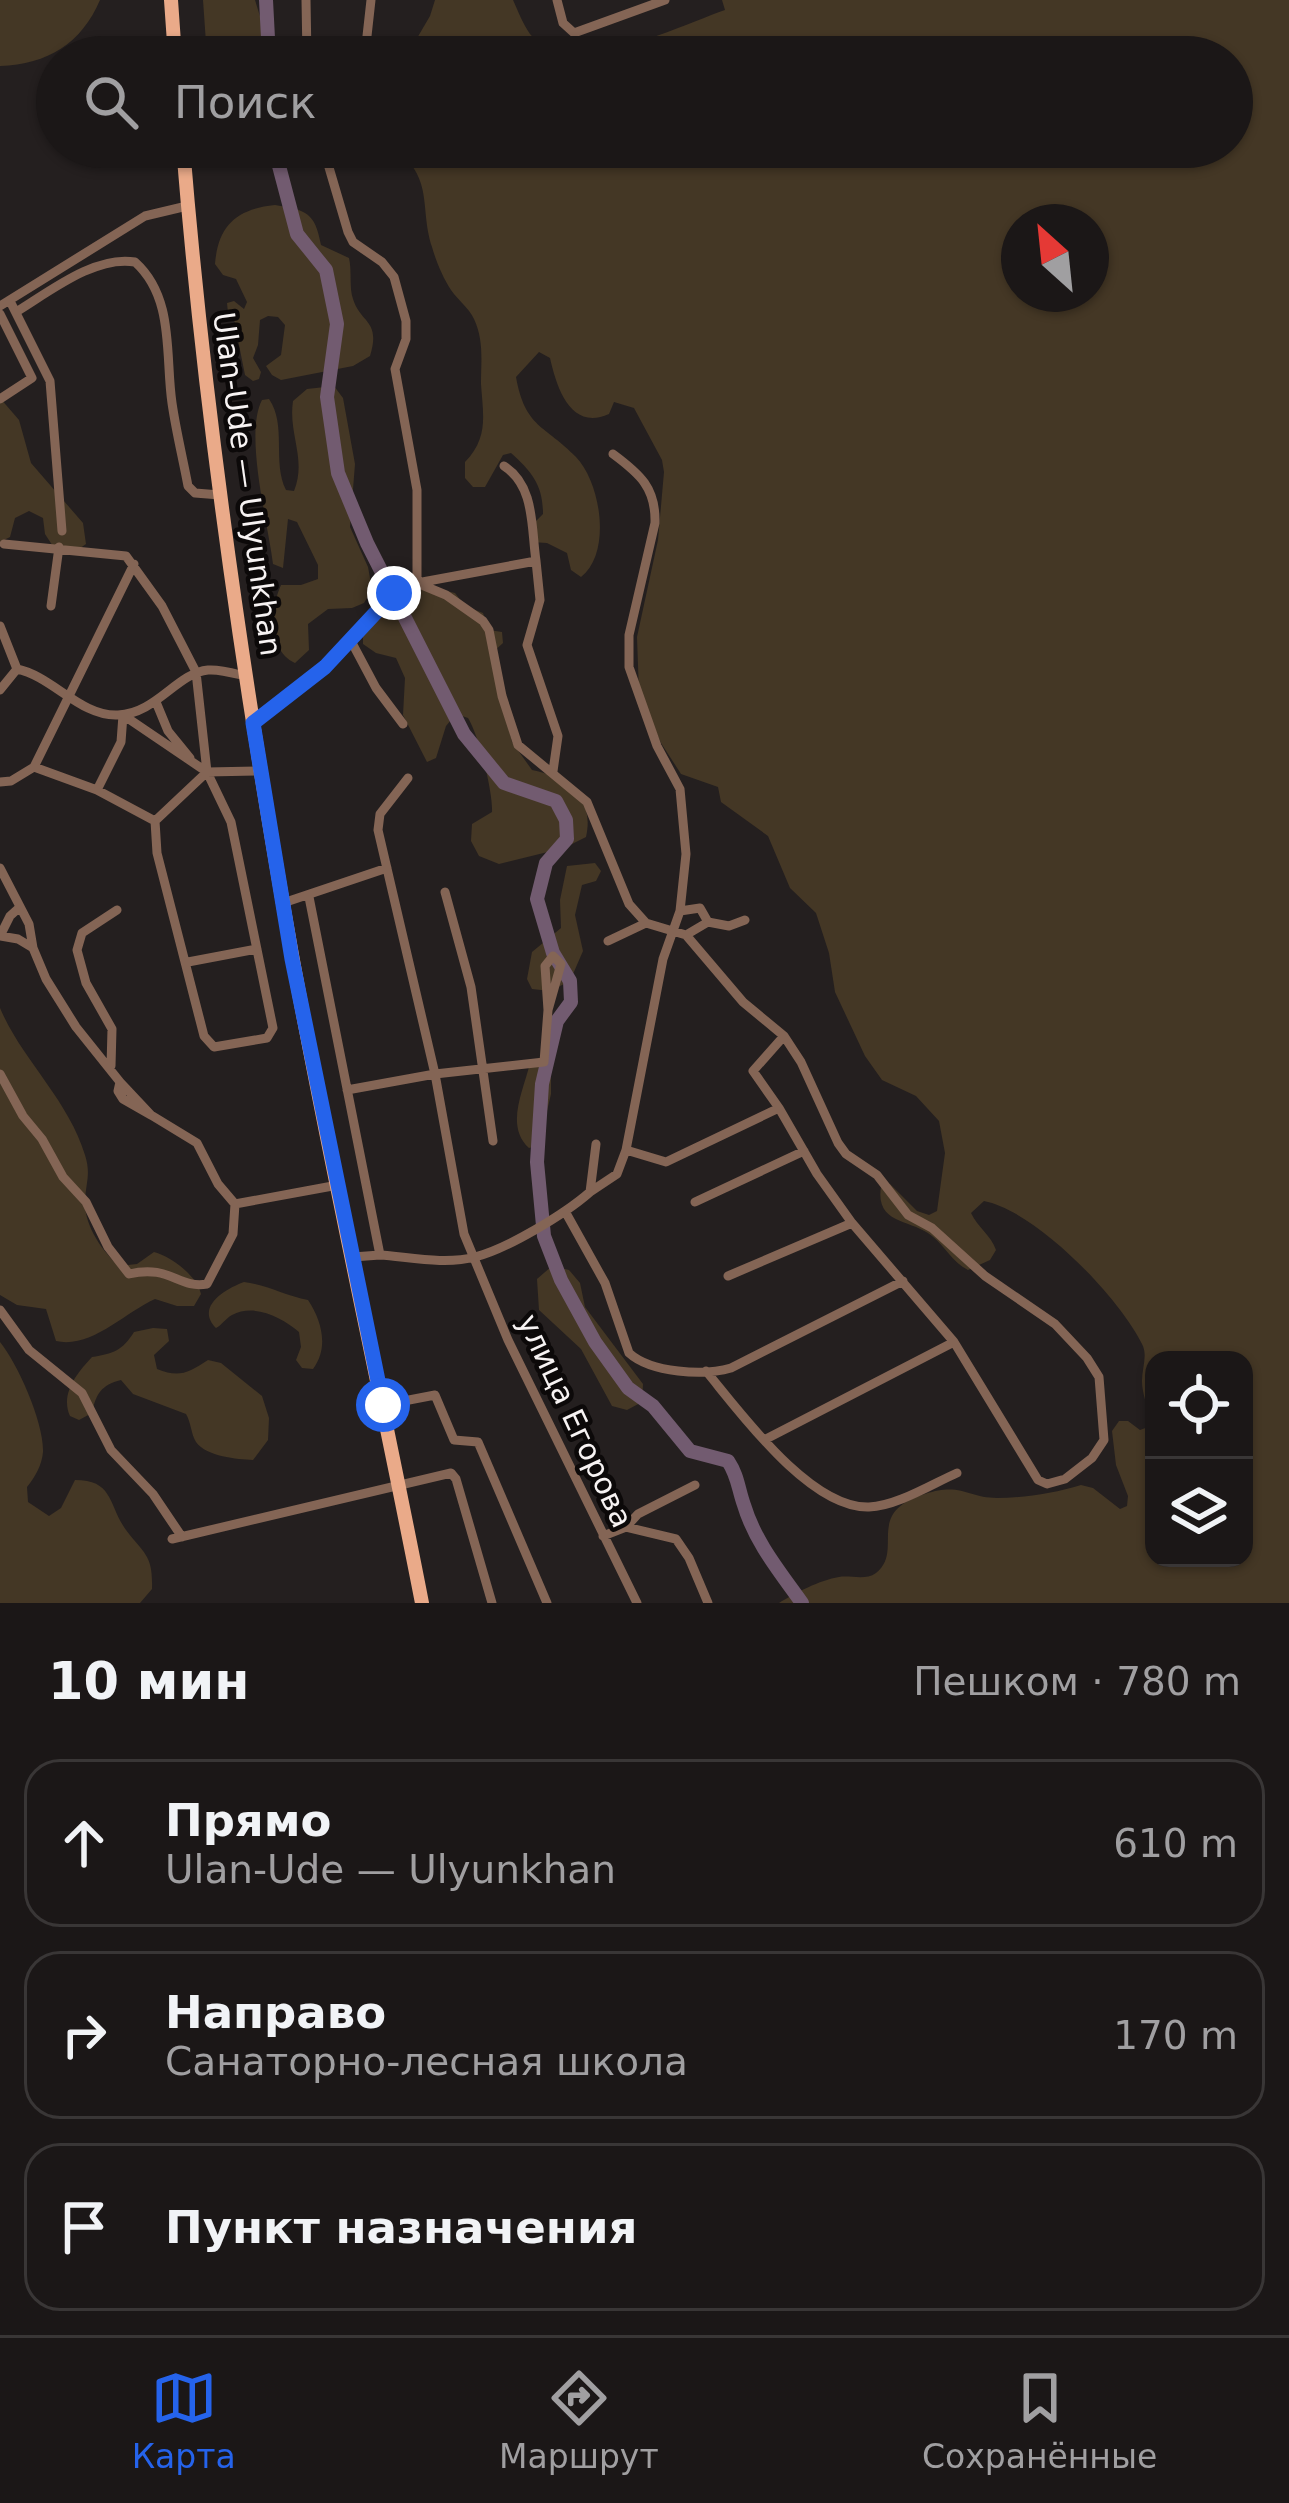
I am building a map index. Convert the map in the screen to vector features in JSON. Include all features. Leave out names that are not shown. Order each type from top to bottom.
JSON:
[{"type":"main road","points":[[171,0],[174,36]]},
{"type":"main road","name":"Ulan-Ude — Ulyunkhan","points":[[185,168],[199,351],[245,676],[283,903],[422,1603]]},
{"type":"street","points":[[306,0],[307,36]]},
{"type":"street","points":[[367,36],[371,0]]},
{"type":"street","points":[[557,0],[562,23],[574,33],[665,0]]},
{"type":"street","points":[[329,168],[353,242],[382,262],[394,277],[406,321],[406,338],[394,369],[417,490],[417,583]]},
{"type":"street","points":[[3,307],[136,220],[188,206]]},
{"type":"street","points":[[16,312],[88,271],[124,260],[135,262],[150,279],[168,331],[172,405],[188,486],[195,493],[220,495]]},
{"type":"street","points":[[3,307],[16,312],[50,381],[62,532]]},
{"type":"street","points":[[0,399],[32,378],[3,307]]},
{"type":"street","points":[[613,454],[639,473],[656,505],[656,523],[629,635],[628,667],[683,801],[686,854],[681,934]]},
{"type":"street","points":[[504,466],[526,488],[540,600],[527,645],[556,730],[553,771]]},
{"type":"street","points":[[4,544],[115,553],[134,564],[173,626],[196,672],[207,772],[226,808],[273,1028],[267,1038],[214,1047],[204,1036],[157,853],[155,821]]},
{"type":"street","points":[[51,606],[59,548]]},
{"type":"street","points":[[253,723],[309,681],[382,602],[417,583],[536,561]]},
{"type":"street","points":[[0,782],[34,767],[134,564]]},
{"type":"street","points":[[417,583],[464,606],[489,631],[518,745],[533,761],[553,771],[595,814],[603,848],[629,904],[646,923],[681,934],[743,1002],[784,1036],[846,1154],[877,1175],[908,1215],[944,1237],[985,1276],[1072,1339],[1099,1377],[1104,1440],[1092,1458],[1066,1479],[1047,1484],[1038,1480],[954,1342],[852,1223],[753,1071],[784,1036]]},
{"type":"street","points":[[0,626],[16,670]]},
{"type":"street","points":[[350,639],[376,688],[403,724]]},
{"type":"street","points":[[123,715],[156,702],[196,672],[211,669],[245,676]]},
{"type":"street","points":[[16,670],[37,676],[101,712],[123,715],[207,772],[261,771]]},
{"type":"street","points":[[0,691],[16,670]]},
{"type":"street","points":[[156,702],[168,731],[192,761]]},
{"type":"street","points":[[97,790],[121,742],[123,715]]},
{"type":"street","points":[[533,761],[555,754]]},
{"type":"street","points":[[34,767],[97,790],[155,821]]},
{"type":"street","points":[[155,821],[207,772]]},
{"type":"street","name":"улица Егорова","points":[[408,778],[377,822],[435,1073],[461,1223],[508,1340],[637,1603]]},
{"type":"street","points":[[0,868],[32,932],[33,948],[46,979],[71,1019],[151,1115],[197,1143],[218,1184],[235,1204],[233,1234],[207,1284],[194,1285],[158,1270],[129,1274],[108,1247],[86,1202],[68,1184],[22,1115],[0,1074]]},
{"type":"street","points":[[283,903],[387,868]]},
{"type":"street","points":[[445,892],[471,987],[493,1141]]},
{"type":"street","points":[[309,897],[380,1255]]},
{"type":"street","points":[[20,907],[0,936],[33,948]]},
{"type":"street","points":[[680,911],[700,908],[708,922]]},
{"type":"street","points":[[111,1066],[112,1029],[86,983],[77,950],[82,934],[117,910]]},
{"type":"street","points":[[352,1256],[475,1257],[566,1213],[617,1174],[626,1150],[663,959],[681,934],[708,922],[729,926],[745,920]]},
{"type":"street","points":[[608,940],[646,923]]},
{"type":"street","points":[[188,962],[256,949]]},
{"type":"street","points":[[347,1090],[435,1073],[544,1062],[545,966],[553,956],[561,964],[548,1010]]},
{"type":"street","points":[[626,1150],[666,1162],[779,1108]]},
{"type":"street","points":[[590,1192],[596,1144]]},
{"type":"street","points":[[694,1202],[804,1151]]},
{"type":"street","points":[[235,1204],[338,1185]]},
{"type":"street","points":[[566,1213],[604,1283],[629,1353],[648,1365],[706,1371],[731,1368],[903,1281]]},
{"type":"street","points":[[728,1276],[852,1223]]},
{"type":"street","points":[[0,1310],[29,1350],[82,1393],[111,1450],[153,1494],[177,1538],[447,1473],[454,1475],[492,1603]]},
{"type":"street","points":[[766,1439],[954,1342]]},
{"type":"street","points":[[706,1371],[745,1422],[810,1482],[854,1505],[887,1503],[957,1473]]},
{"type":"street","points":[[383,1405],[435,1395],[454,1440],[478,1442],[547,1603]]},
{"type":"street","points":[[602,1536],[626,1527],[638,1514],[695,1485]]},
{"type":"street","points":[[626,1527],[676,1540],[708,1603]]},
{"type":"shaded area","points":[[0,0],[100,0],[77,36],[36,36],[36,60],[0,66]]},
{"type":"shaded area","points":[[203,0],[255,0],[266,36],[206,36]]},
{"type":"shaded area","points":[[435,0],[513,0],[533,36],[418,36]]},
{"type":"shaded area","points":[[722,0],[1289,0],[1289,1603],[779,1603],[824,1581],[876,1573],[884,1564],[895,1511],[925,1494],[956,1490],[1008,1498],[1081,1485],[1093,1488],[1120,1509],[1127,1506],[1112,1431],[1119,1421],[1145,1428],[1145,1567],[1253,1567],[1253,1351],[1145,1351],[1145,1357],[1131,1325],[1096,1281],[1051,1238],[1005,1208],[984,1201],[971,1213],[996,1250],[990,1260],[968,1270],[932,1236],[884,1208],[881,1187],[890,1184],[917,1211],[929,1215],[937,1211],[945,1153],[939,1121],[916,1096],[882,1080],[865,1056],[835,992],[816,913],[790,888],[768,836],[721,802],[718,787],[681,774],[639,693],[637,637],[658,540],[662,460],[634,408],[614,402],[609,414],[596,418],[575,412],[562,394],[550,358],[539,352],[516,377],[520,394],[531,416],[576,457],[592,483],[600,535],[591,566],[581,577],[571,570],[567,553],[547,543],[531,542],[531,526],[543,514],[541,495],[530,473],[511,453],[503,455],[485,487],[473,487],[465,478],[465,462],[478,444],[483,425],[479,335],[472,315],[451,290],[438,264],[413,168],[1253,168],[1253,36],[656,36],[725,10]]},
{"type":"shaded area","points":[[275,205],[307,214],[321,245],[349,258],[353,299],[373,335],[370,356],[353,366],[281,380],[272,375],[266,366],[281,355],[285,325],[278,317],[268,316],[260,320],[253,358],[261,372],[259,379],[245,375],[238,340],[241,330],[228,313],[227,303],[234,301],[244,309],[247,302],[236,279],[223,275],[215,264],[217,251],[225,230],[240,215]]},
{"type":"shaded area","points":[[334,386],[343,398],[355,464],[350,527],[372,589],[364,603],[328,609],[308,624],[309,650],[295,663],[276,639],[275,606],[281,585],[318,579],[318,565],[297,522],[288,519],[283,568],[273,564],[256,456],[257,415],[262,400],[269,399],[277,420],[282,479],[286,490],[294,491],[299,468],[293,401],[307,389]]},
{"type":"shaded area","points":[[0,398],[19,420],[31,463],[83,523],[86,544],[76,551],[56,551],[45,534],[43,518],[29,511],[15,518],[10,537],[0,542]]},
{"type":"shaded area","points":[[426,586],[455,593],[465,606],[483,613],[489,630],[502,632],[503,643],[491,654],[512,742],[532,770],[576,791],[586,811],[586,837],[564,848],[499,864],[479,856],[471,841],[472,824],[492,812],[492,803],[481,750],[468,718],[456,714],[446,726],[436,758],[427,762],[403,715],[405,678],[396,658],[363,644],[363,629],[377,615]]},
{"type":"shaded area","points":[[595,863],[601,871],[596,881],[582,885],[575,915],[583,951],[570,981],[550,991],[532,989],[527,979],[532,952],[561,928],[560,900],[567,866]]},
{"type":"shaded area","points":[[0,1008],[77,1135],[88,1168],[85,1210],[101,1245],[119,1266],[137,1264],[154,1252],[176,1263],[199,1287],[201,1294],[194,1306],[155,1299],[95,1335],[69,1342],[56,1341],[46,1309],[17,1305],[0,1295]]},
{"type":"shaded area","points":[[541,1057],[551,1064],[551,1094],[539,1145],[529,1148],[518,1130],[518,1108],[530,1063]]},
{"type":"shaded area","points":[[552,1266],[569,1270],[580,1283],[585,1307],[643,1384],[642,1402],[627,1410],[612,1406],[581,1349],[539,1310],[537,1279]]},
{"type":"shaded area","points":[[244,1282],[308,1300],[322,1334],[313,1369],[302,1368],[296,1360],[299,1332],[276,1317],[241,1312],[216,1328],[210,1320],[211,1306],[221,1294]]},
{"type":"shaded area","points":[[167,1329],[169,1341],[154,1355],[157,1369],[178,1374],[208,1360],[221,1363],[262,1396],[269,1418],[268,1440],[253,1460],[207,1451],[196,1442],[186,1414],[133,1394],[121,1380],[100,1391],[92,1413],[79,1420],[70,1416],[69,1392],[92,1357],[117,1350],[134,1332]]},
{"type":"shaded area","points":[[0,1342],[29,1394],[42,1440],[41,1462],[27,1487],[28,1502],[49,1516],[61,1508],[75,1480],[104,1489],[149,1562],[152,1589],[140,1603],[0,1603]]},
{"type":"waterway","points":[[266,0],[268,36]]},
{"type":"waterway","points":[[280,168],[297,234],[326,270],[337,324],[327,397],[338,473],[367,543],[464,734],[504,783],[556,801],[566,820],[567,839],[546,863],[537,899],[553,953],[570,981],[571,1002],[557,1021],[542,1084],[537,1162],[544,1236],[561,1280],[595,1342],[628,1388],[653,1406],[690,1451],[728,1461],[755,1532],[802,1603]]},
{"type":"route","points":[[383,1405],[292,959],[253,723],[325,667],[394,593]]}]
